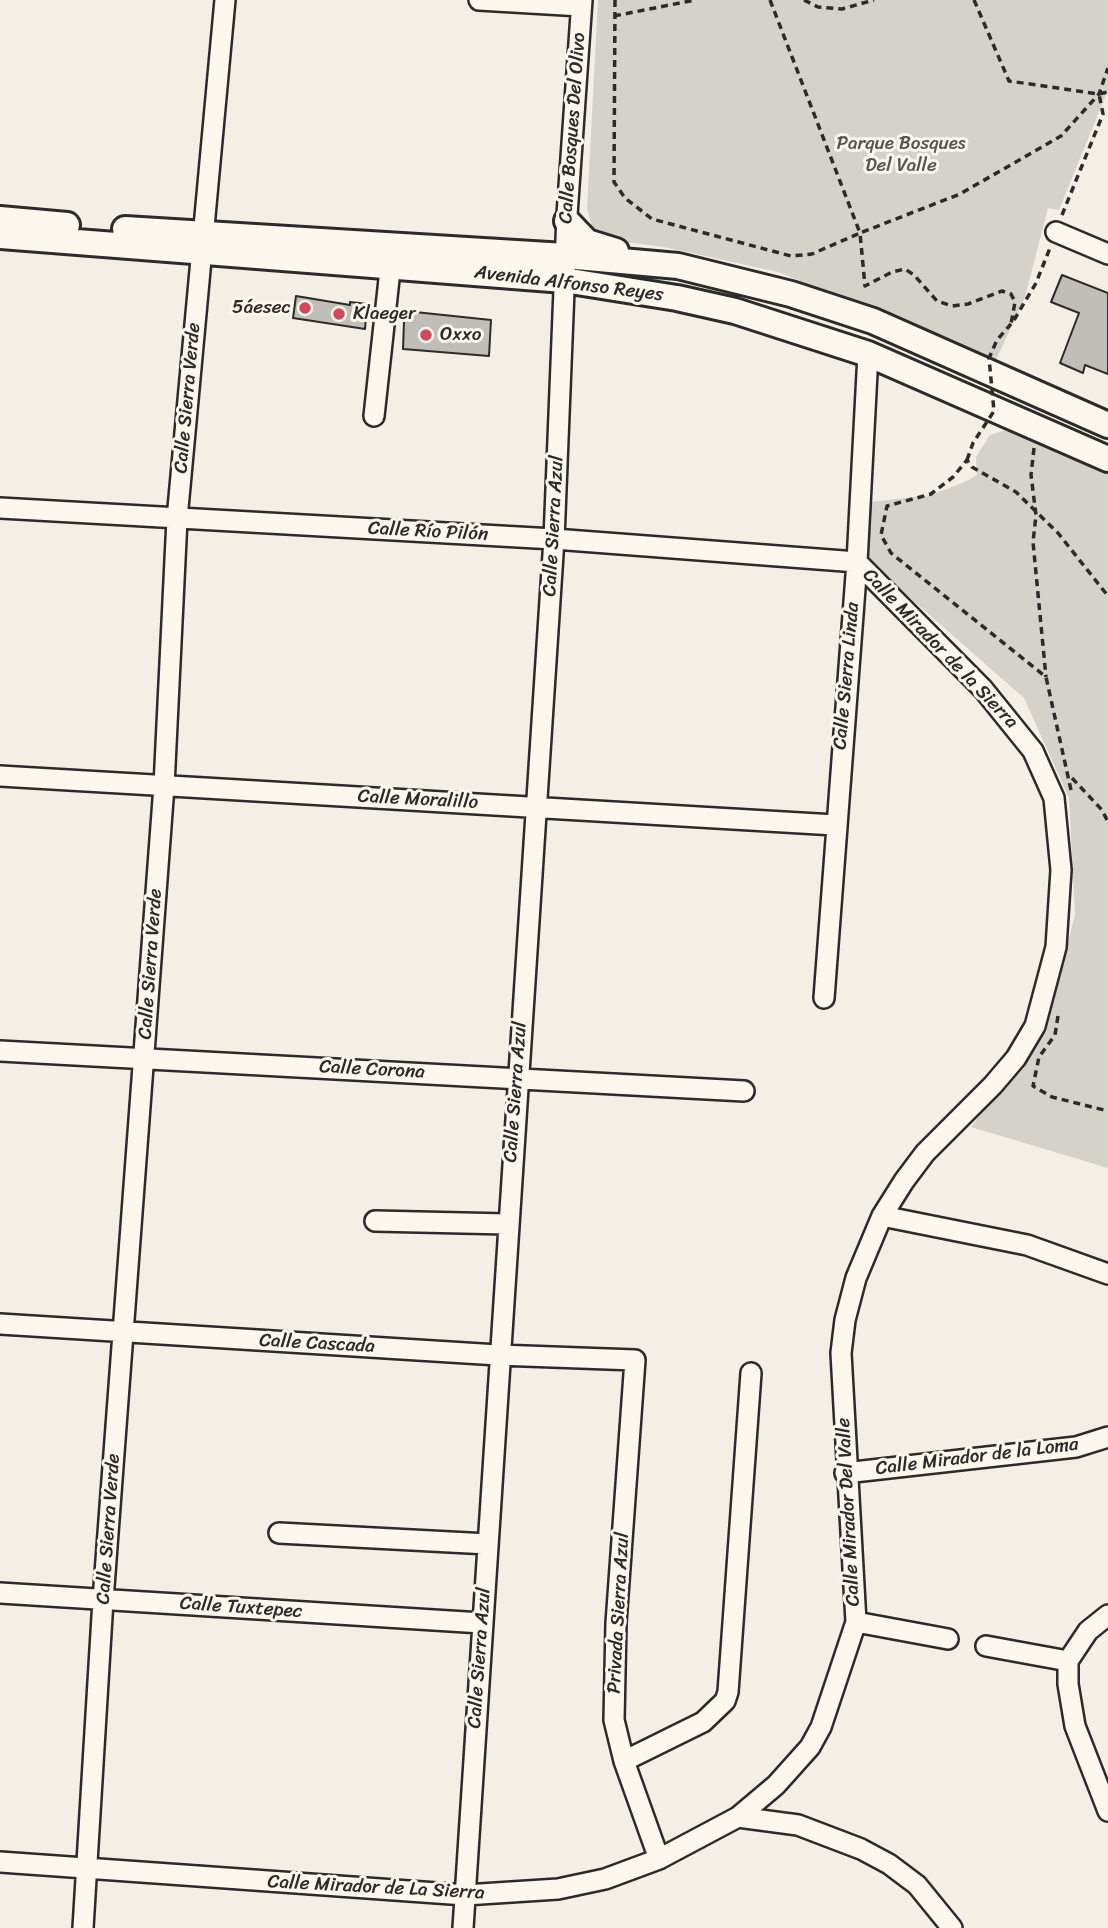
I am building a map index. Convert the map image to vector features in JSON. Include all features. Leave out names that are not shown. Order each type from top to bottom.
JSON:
[{"type":"main road","name":"Avenida Alfonso Reyes","points":[[0,219],[202,243]]},
{"type":"main road","points":[[567,221],[587,242],[678,266]]},
{"type":"main road","name":"Avenida Alfonso Reyes","points":[[0,236],[202,243],[565,268],[678,266],[791,294],[873,321],[1108,425]]},
{"type":"main road","name":"Avenida Alfonso Reyes","points":[[565,268],[735,311],[868,355],[1108,459]]},
{"type":"street","name":"Calle Sierra Verde","points":[[83,1928],[103,1600],[164,786],[177,519],[225,0]]},
{"type":"street","points":[[479,0],[582,3]]},
{"type":"street","name":"Calle Bosques Del Olivo","points":[[565,268],[582,3]]},
{"type":"street","points":[[1056,232],[1108,254]]},
{"type":"street","points":[[374,415],[391,257]]},
{"type":"street","name":"Calle Sierra Azul","points":[[463,1928],[498,1355],[554,539],[565,268]]},
{"type":"street","name":"Calle Sierra Linda","points":[[824,998],[857,562],[868,355]]},
{"type":"street","name":"Calle Río Pilón","points":[[0,508],[554,539],[857,562]]},
{"type":"street","name":"Calle Mirador de la Sierra","points":[[857,562],[1014,726],[1045,773],[1054,798],[1061,870],[1056,947],[1035,1026],[1016,1058],[993,1086],[925,1153],[882,1216]]},
{"type":"street","name":"Calle Moralillo","points":[[0,776],[835,825]]},
{"type":"street","name":"Calle Corona","points":[[0,1051],[744,1091]]},
{"type":"street","points":[[882,1216],[1027,1245],[1108,1274]]},
{"type":"street","name":"Calle Mirador Del Valle","points":[[738,1817],[776,1785],[810,1747],[821,1727],[856,1622],[845,1473],[841,1353],[845,1320],[856,1278],[882,1216]]},
{"type":"street","points":[[375,1221],[507,1224]]},
{"type":"street","name":"Calle Cascada","points":[[0,1324],[124,1334],[635,1360]]},
{"type":"street","name":"Privada Sierra Azul","points":[[635,1360],[612,1678],[614,1720],[624,1761],[659,1859]]},
{"type":"street","points":[[624,1761],[703,1722],[725,1701],[728,1692],[751,1373]]},
{"type":"street","name":"Calle Mirador de la Loma","points":[[845,1473],[1076,1447],[1108,1437]]},
{"type":"street","points":[[279,1533],[488,1544]]},
{"type":"street","name":"Calle Tuxtepec","points":[[0,1593],[482,1623]]},
{"type":"street","points":[[1108,1615],[1088,1630],[1068,1661],[1072,1714],[1108,1811]]},
{"type":"street","points":[[856,1622],[948,1639]]},
{"type":"street","points":[[986,1646],[1068,1661]]},
{"type":"street","points":[[738,1817],[798,1825],[861,1849],[889,1864],[917,1885],[952,1928]]},
{"type":"street","name":"Calle Mirador de La Sierra","points":[[0,1862],[465,1895],[558,1889],[605,1879],[659,1859],[738,1817]]},
{"type":"path","points":[[615,0],[614,182],[625,198],[652,219],[791,256],[812,254],[960,194],[1007,170],[1061,136],[1099,94],[1108,68]]},
{"type":"path","points":[[614,16],[695,0]]},
{"type":"path","points":[[770,0],[860,233],[865,286],[892,272],[905,270],[937,301],[952,306],[968,304],[1002,291],[1011,294],[1015,302],[1012,324]]},
{"type":"path","points":[[804,0],[818,7],[842,9],[874,0]]},
{"type":"path","points":[[974,0],[1009,81],[1099,94],[1108,92]]},
{"type":"path","points":[[1046,677],[891,553],[881,535],[887,506],[931,494],[953,477],[967,460],[973,443],[994,411],[989,358],[997,340],[1012,324],[1036,283],[1103,114],[1099,94]]},
{"type":"path","points":[[1037,439],[1031,475],[1036,515],[1033,542],[1046,677],[1071,790]]},
{"type":"path","points":[[967,460],[972,467],[1016,492],[1036,515],[1058,533],[1108,596]]},
{"type":"path","points":[[1070,777],[1102,810],[1108,822]]},
{"type":"path","points":[[1059,1008],[1055,1035],[1040,1057],[1033,1086],[1052,1097],[1108,1111]]},
{"type":"green space","name":"Parque Bosques Del Valle","points":[[598,0],[1108,0],[1108,90],[1059,210],[1048,208],[1025,297],[996,360],[778,272],[664,247],[603,239],[593,232],[587,208]]},
{"type":"green space","points":[[1006,430],[1108,474],[1108,1168],[971,1127],[1029,1050],[1059,981],[1075,914],[1069,798],[1024,698],[860,554],[857,511],[871,502],[931,495],[967,481],[977,475],[976,457],[990,435]]},
{"type":"building","points":[[1062,275],[1108,293],[1108,374],[1085,365],[1083,373],[1060,363],[1079,313],[1051,302]]},
{"type":"building","points":[[296,296],[350,305],[350,302],[367,304],[365,329],[293,318]]},
{"type":"building","points":[[415,312],[491,320],[489,356],[403,349],[404,321]]},
{"type":"place","name":"5áesec","points":[[305,308]]},
{"type":"place","name":"Klaeger","points":[[339,314]]},
{"type":"place","name":"Oxxo","points":[[426,335]]}]
